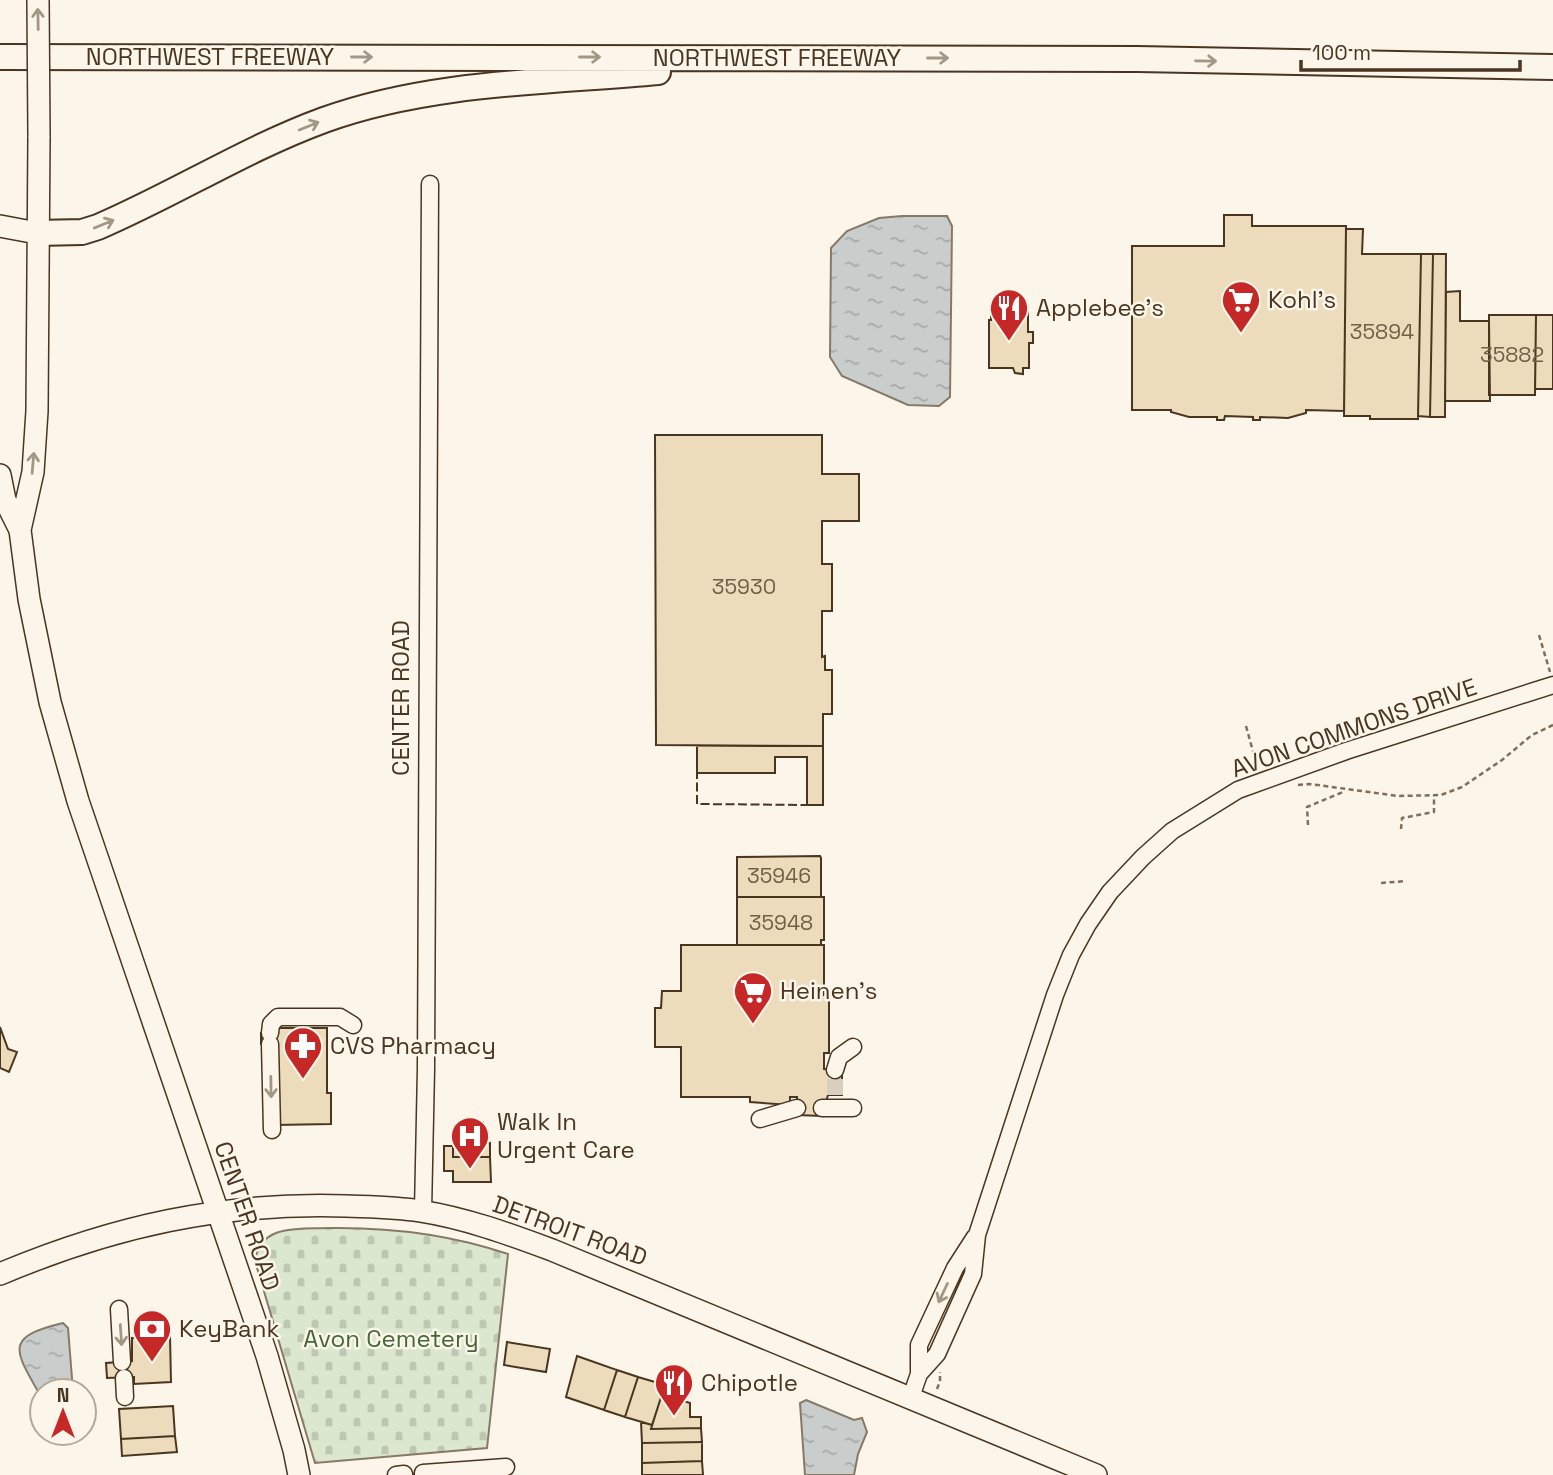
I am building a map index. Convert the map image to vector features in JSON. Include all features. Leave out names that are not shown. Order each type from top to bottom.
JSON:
[{"type":"highway","name":"NORTHWEST FREEWAY","points":[[0,57],[1138,59],[1553,67]]},
{"type":"highway","points":[[37,233],[82,232],[99,226],[298,131],[354,111],[405,98],[476,88],[821,58]]},
{"type":"main road","name":"CENTER ROAD","points":[[20,530],[33,472],[36,424],[38,0]]},
{"type":"main road","points":[[0,226],[37,233]]},
{"type":"main road","name":"CENTER ROAD","points":[[0,475],[5,499],[20,530],[29,599],[50,702],[78,801],[267,1356],[299,1475]]},
{"type":"main road","name":"DETROIT ROAD","points":[[0,1274],[72,1245],[177,1217],[217,1211],[308,1205],[395,1208],[423,1212],[480,1225],[537,1244],[1096,1475]]},
{"type":"street","name":"CENTER ROAD","points":[[423,1212],[430,184]]},
{"type":"street","name":"AVON COMMONS DRIVE","points":[[921,1401],[919,1374],[937,1354],[973,1274],[977,1235],[1055,995],[1071,955],[1110,892],[1172,831],[1228,795],[1262,780],[1346,751],[1553,683]]},
{"type":"street","points":[[272,1130],[271,1024],[278,1017],[340,1017],[353,1026]]},
{"type":"street","points":[[835,1070],[839,1057],[853,1047]]},
{"type":"street","points":[[831,1103],[853,1108]]},
{"type":"street","points":[[760,1119],[797,1108]]},
{"type":"street","points":[[119,1309],[125,1397]]},
{"type":"street","points":[[423,1473],[506,1467]]},
{"type":"street","points":[[396,1475],[404,1474]]},
{"type":"path","points":[[1539,635],[1553,683]]},
{"type":"path","points":[[1288,786],[1343,788],[1398,796],[1434,795],[1462,787],[1502,760],[1532,735],[1553,725]]},
{"type":"path","points":[[1246,726],[1250,747],[1262,780]]},
{"type":"path","points":[[1308,825],[1307,807],[1310,803],[1343,792],[1343,788]]},
{"type":"path","points":[[1401,829],[1400,821],[1405,816],[1434,812],[1434,795]]},
{"type":"path","points":[[1381,883],[1405,881]]},
{"type":"path","points":[[921,1401],[940,1381],[941,1361]]},
{"type":"green space","name":"Avon Cemetery","points":[[328,1228],[419,1233],[464,1241],[508,1254],[487,1448],[315,1463],[255,1261],[264,1240],[273,1235],[293,1229]]},
{"type":"water","points":[[947,216],[952,226],[950,397],[939,406],[908,405],[842,376],[830,357],[831,248],[847,231],[879,218]]},
{"type":"water","points":[[63,1323],[68,1328],[72,1377],[30,1377],[21,1358],[22,1341],[43,1329]]},
{"type":"water","points":[[806,1400],[854,1420],[862,1418],[867,1432],[858,1454],[854,1475],[805,1475],[800,1403]]},
{"type":"building","points":[[1224,215],[1252,215],[1252,226],[1346,226],[1344,411],[1306,410],[1306,413],[1288,418],[1260,417],[1260,420],[1253,420],[1253,417],[1225,416],[1224,420],[1217,420],[1217,417],[1189,417],[1171,410],[1132,410],[1132,246],[1224,246]]},
{"type":"building","points":[[1346,229],[1363,229],[1362,254],[1421,254],[1418,419],[1344,416]]},
{"type":"building","points":[[1421,254],[1433,254],[1430,417],[1418,416]]},
{"type":"building","points":[[1433,254],[1446,254],[1445,417],[1430,417]]},
{"type":"building","points":[[1460,291],[1460,321],[1489,321],[1490,401],[1445,401],[1446,292]]},
{"type":"building","points":[[1028,306],[1028,332],[1033,332],[1033,343],[1029,343],[1029,368],[1023,368],[1023,374],[1015,373],[1013,368],[989,368],[991,310]]},
{"type":"building","points":[[1489,315],[1536,315],[1535,395],[1489,395]]},
{"type":"building","points":[[1536,315],[1553,315],[1553,389],[1535,389]]},
{"type":"building","points":[[655,435],[822,435],[822,474],[859,474],[859,521],[822,521],[822,564],[832,564],[832,611],[822,611],[822,657],[825,656],[825,670],[832,670],[832,714],[823,714],[823,746],[656,745]]},
{"type":"building","points":[[697,746],[823,746],[823,805],[807,805],[807,757],[775,757],[775,773],[697,773]]},
{"type":"building","points":[[820,856],[821,897],[737,897],[737,857]]},
{"type":"building","points":[[737,897],[824,897],[824,940],[821,940],[821,945],[737,945]]},
{"type":"building","points":[[681,945],[824,945],[824,995],[829,995],[829,1053],[824,1053],[824,1069],[842,1070],[842,1095],[828,1095],[822,1116],[797,1115],[797,1097],[790,1097],[790,1105],[750,1102],[750,1097],[681,1097],[681,1047],[655,1047],[655,1008],[661,1008],[662,991],[681,991]]},
{"type":"building","points":[[0,1027],[8,1049],[17,1052],[9,1072],[0,1068]]},
{"type":"building","points":[[276,1028],[327,1028],[327,1093],[331,1093],[331,1124],[275,1125],[276,1044],[261,1044],[261,1033],[276,1033]]},
{"type":"building","points":[[460,1122],[483,1122],[483,1144],[490,1143],[490,1157],[453,1157],[453,1142],[460,1142]]},
{"type":"building","points":[[444,1146],[453,1146],[453,1157],[490,1157],[491,1182],[453,1182],[453,1171],[444,1171]]},
{"type":"building","points":[[145,1333],[157,1333],[157,1337],[170,1336],[171,1382],[134,1384],[134,1377],[107,1378],[106,1363],[132,1361],[132,1338],[145,1337]]},
{"type":"building","points":[[507,1342],[550,1349],[546,1372],[504,1365]]},
{"type":"building","points":[[577,1356],[617,1370],[604,1410],[566,1397]]},
{"type":"building","points":[[617,1370],[638,1377],[625,1417],[604,1410]]},
{"type":"building","points":[[638,1377],[665,1385],[652,1425],[625,1417]]},
{"type":"building","points":[[662,1394],[690,1403],[690,1417],[701,1417],[701,1428],[651,1429]]},
{"type":"building","points":[[173,1406],[175,1436],[121,1439],[119,1409]]},
{"type":"building","points":[[641,1422],[652,1425],[651,1429],[701,1428],[702,1442],[642,1443]]},
{"type":"building","points":[[175,1436],[177,1452],[122,1456],[121,1439]]},
{"type":"building","points":[[702,1442],[702,1461],[642,1463],[642,1443]]},
{"type":"building","points":[[702,1461],[703,1475],[642,1475],[642,1463]]},
{"type":"tunnel","points":[[835,1070],[835,1095]]},
{"type":"fence","points":[[697,770],[697,804],[810,805]]},
{"type":"place","name":"Kohl's","points":[[1241,334]]},
{"type":"place","name":"Applebee's","points":[[1009,342]]},
{"type":"place","name":"Heinen's","points":[[753,1025]]},
{"type":"place","name":"CVS Pharmacy","points":[[303,1080]]},
{"type":"place","name":"Walk In Urgent Care","points":[[470,1170]]},
{"type":"place","name":"KeyBank","points":[[152,1363]]},
{"type":"place","name":"Chipotle","points":[[674,1417]]}]
